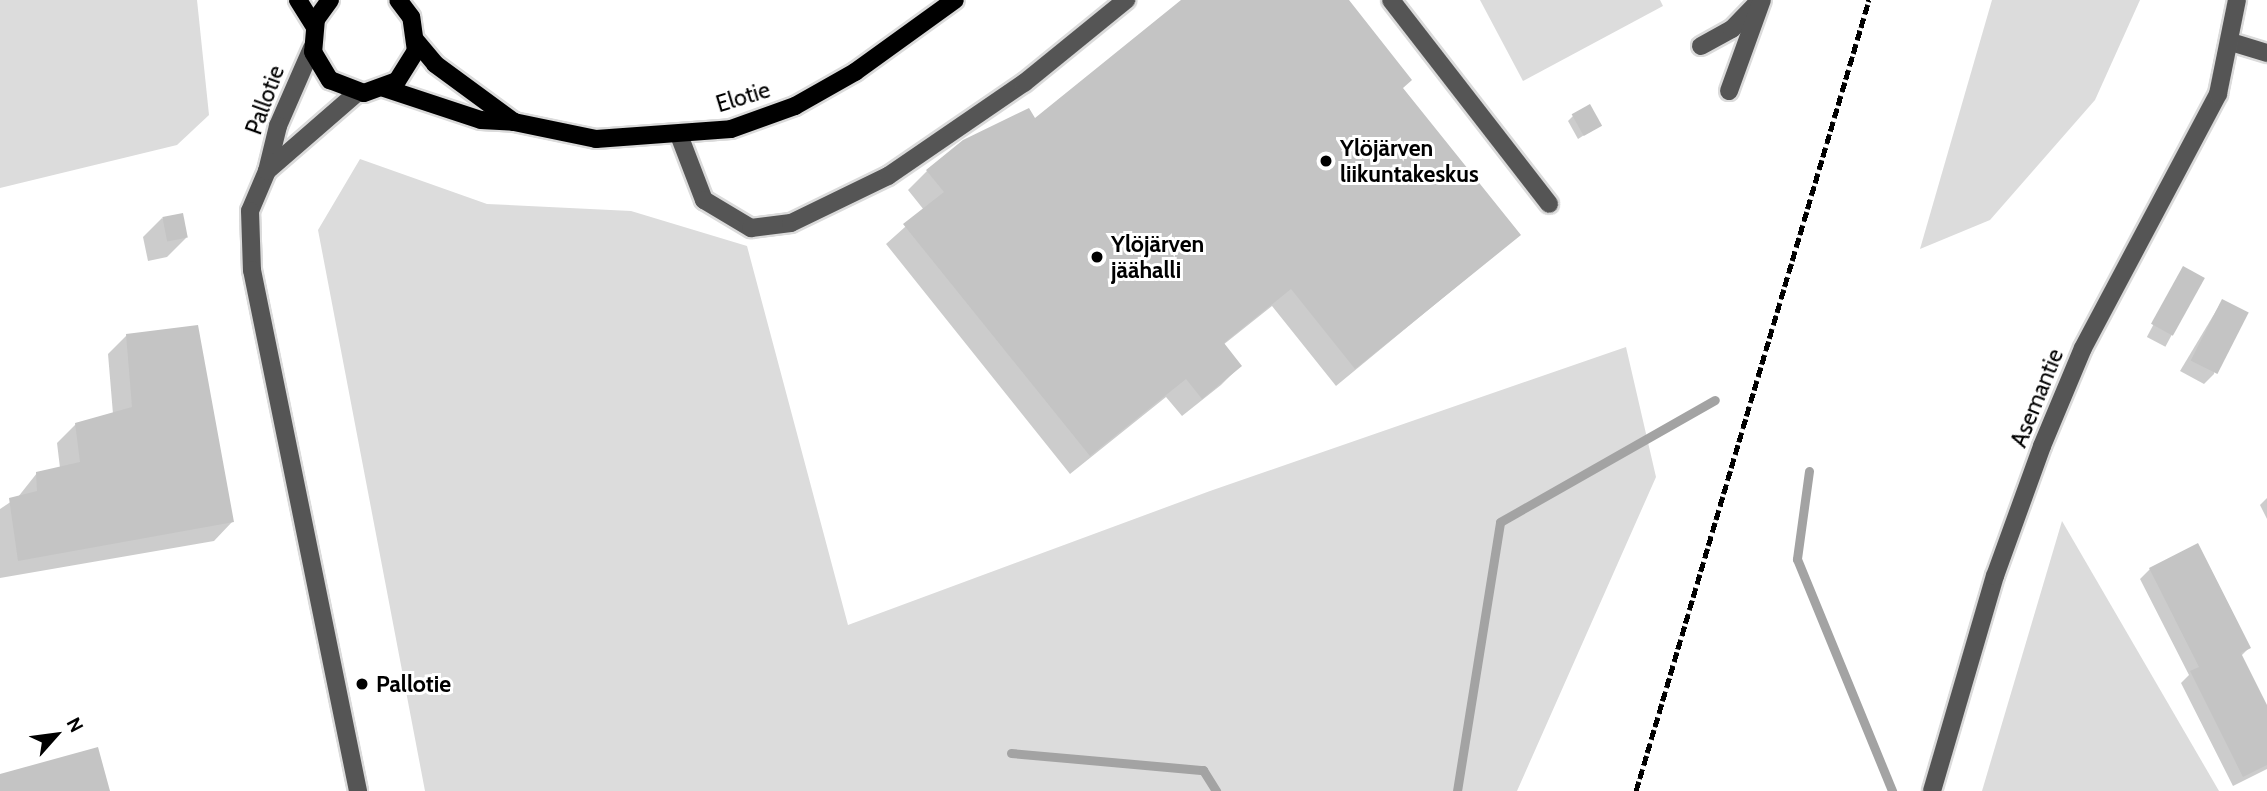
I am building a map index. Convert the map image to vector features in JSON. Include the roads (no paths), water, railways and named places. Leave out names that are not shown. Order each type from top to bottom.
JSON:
[{"type":"main road","points":[[298,0],[314,26]]},
{"type":"main road","points":[[330,0],[314,26],[312,48],[330,80],[358,92],[384,88],[409,68],[416,41],[411,17],[398,0]]},
{"type":"main road","name":"Elotie","points":[[384,88],[459,114],[596,139],[731,130],[795,106],[855,72],[955,0]]},
{"type":"main road","name":"Elotie","points":[[416,41],[435,64],[514,122]]},
{"type":"street","points":[[680,135],[704,200],[751,228],[791,223],[888,176],[1024,83],[1126,0]]},
{"type":"street","points":[[1391,0],[1549,204]]},
{"type":"street","points":[[1701,46],[1732,29],[1762,0]]},
{"type":"street","points":[[1729,91],[1762,0]]},
{"type":"street","name":"Asemantie","points":[[1932,791],[1995,576],[2042,446],[2083,348],[2218,94],[2231,42],[2236,0]]},
{"type":"street","points":[[2231,42],[2267,53]]},
{"type":"street","name":"Pallotie","points":[[312,48],[278,126],[267,171],[250,211],[252,270],[358,791]]},
{"type":"street","name":"Pallotie","points":[[267,171],[358,92]]},
{"type":"waterway","points":[[1457,791],[1500,522],[1715,400]]},
{"type":"waterway","points":[[1809,471],[1797,559],[1892,791]]},
{"type":"waterway","points":[[1011,753],[1203,770],[1216,791]]},
{"type":"railway","points":[[1636,791],[1869,0]]},
{"type":"place","name":"Ylöjärven liikuntakeskus","points":[[1326,161]]},
{"type":"place","name":"Ylöjärven jäähalli","points":[[1097,257]]},
{"type":"place","name":"Pallotie","points":[[362,684]]}]
